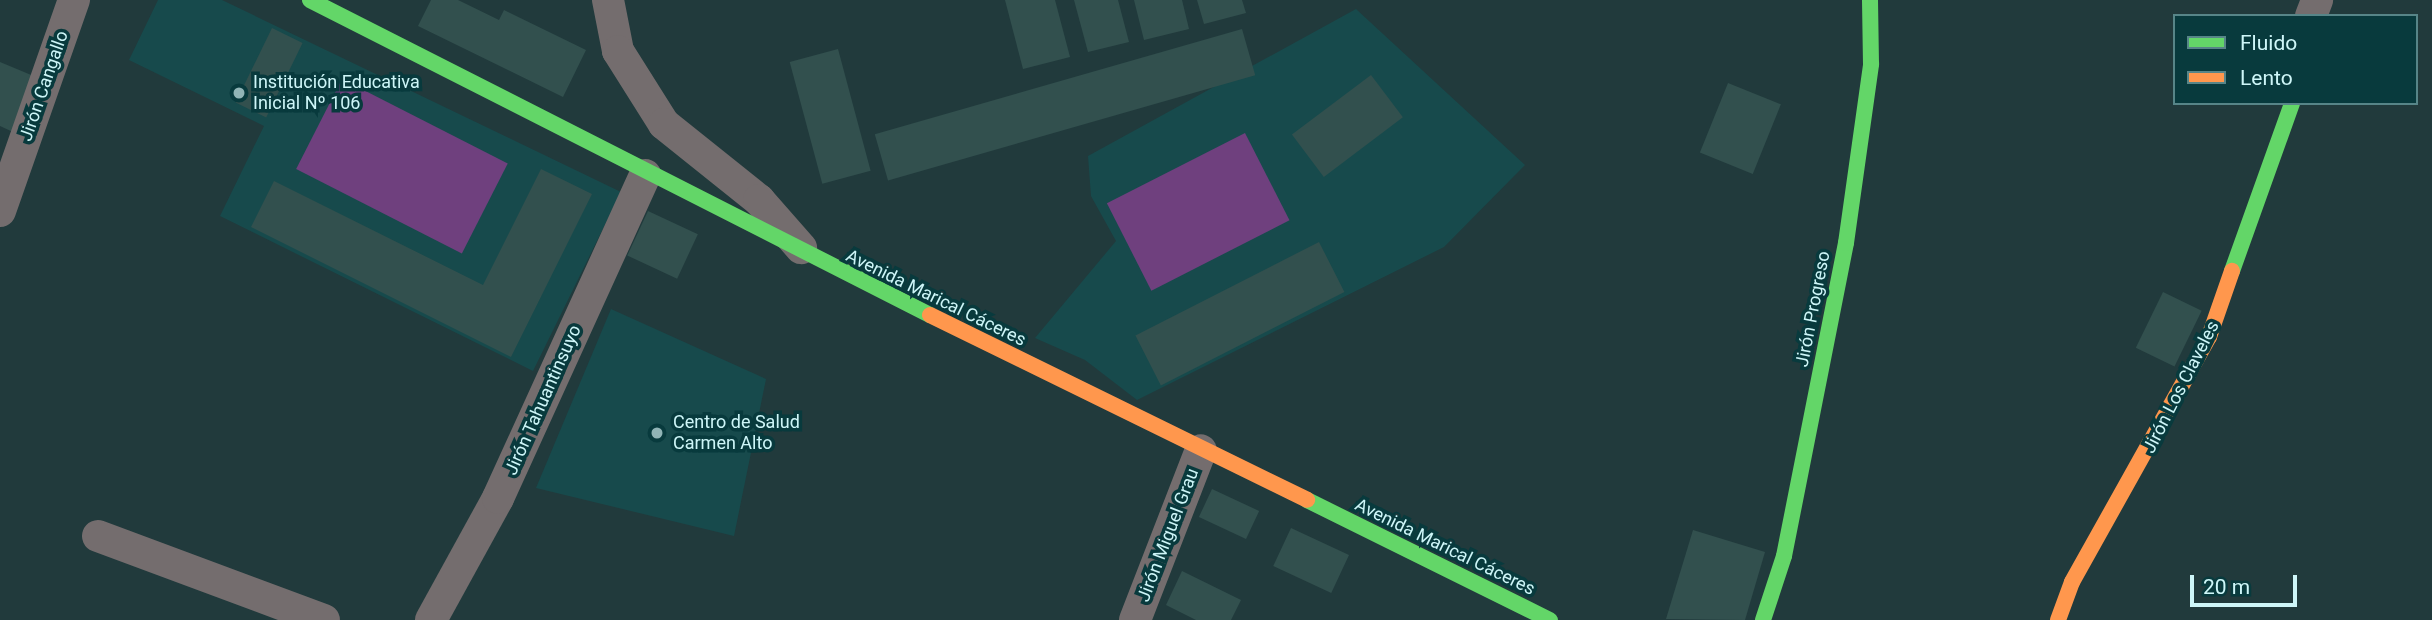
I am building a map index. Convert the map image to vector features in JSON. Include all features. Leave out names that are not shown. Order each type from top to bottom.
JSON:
[{"type":"street","name":"Jirón Cangallo","points":[[0,211],[74,0]]},
{"type":"street","name":"Avenida Marical Cáceres","points":[[310,0],[645,175],[1550,620]]},
{"type":"street","points":[[608,0],[618,51],[664,124],[759,200],[809,257]]},
{"type":"street","name":"Jirón Progreso","points":[[1763,620],[1784,556],[1846,243],[1871,64],[1870,0]]},
{"type":"street","name":"Jirón Los Claveles","points":[[2058,620],[2072,582],[2210,338],[2291,105]]},
{"type":"street","name":"Jirón Tahuantinsuyo","points":[[431,620],[499,498],[645,175]]},
{"type":"street","name":"Jirón Miguel Grau","points":[[1135,620],[1201,450]]},
{"type":"street","points":[[98,536],[324,620]]},
{"type":"shaded area","points":[[158,0],[222,0],[621,192],[533,371],[220,216],[264,126],[129,60]]},
{"type":"shaded area","points":[[1356,9],[1525,165],[1444,247],[1137,400],[1085,360],[1035,338],[1116,241],[1091,196],[1088,156]]},
{"type":"shaded area","points":[[342,79],[508,163],[462,253],[296,169]]},
{"type":"shaded area","points":[[1245,133],[1289,220],[1151,291],[1107,203]]},
{"type":"shaded area","name":"Centro de Salud Carmen Alto","points":[[611,309],[766,379],[734,536],[536,488]]},
{"type":"building","points":[[431,0],[458,0],[499,20],[504,10],[586,50],[563,97],[418,26]]},
{"type":"building","points":[[1005,0],[1055,0],[1070,57],[1023,69]]},
{"type":"building","points":[[1074,0],[1118,0],[1129,42],[1088,52]]},
{"type":"building","points":[[1134,0],[1182,0],[1189,29],[1144,40]]},
{"type":"building","points":[[1197,0],[1242,0],[1246,13],[1204,24]]},
{"type":"building","points":[[272,28],[303,43],[266,118],[236,103]]},
{"type":"building","points":[[1242,29],[1255,75],[888,180],[875,134]]},
{"type":"building","points":[[838,49],[871,171],[822,184],[790,62]]},
{"type":"building","points":[[0,62],[36,77],[13,132],[0,126]]},
{"type":"building","points":[[1371,75],[1403,117],[1324,177],[1292,135]]},
{"type":"building","points":[[1728,83],[1781,104],[1753,174],[1700,153]]},
{"type":"building","points":[[541,169],[592,194],[511,357],[251,227],[274,181],[483,285]]},
{"type":"building","points":[[648,211],[698,234],[677,279],[627,255]]},
{"type":"building","points":[[1319,242],[1344,292],[1161,385],[1135,336]]},
{"type":"building","points":[[2163,292],[2202,311],[2174,367],[2136,348]]},
{"type":"building","points":[[1212,489],[1259,511],[1246,539],[1199,517]]},
{"type":"building","points":[[1291,528],[1349,555],[1331,593],[1273,566]]},
{"type":"building","points":[[1693,530],[1765,552],[1745,620],[1666,619]]},
{"type":"building","points":[[1182,571],[1241,600],[1231,620],[1196,620],[1166,605]]},
{"type":"traffic: fast","points":[[310,0],[930,315]]},
{"type":"traffic: fast","points":[[1763,620],[1784,556],[1846,243],[1871,64],[1870,0]]},
{"type":"traffic: fast","points":[[2232,271],[2291,105]]},
{"type":"traffic: fast","points":[[1307,500],[1550,620]]},
{"type":"traffic: slow","points":[[2058,620],[2072,582],[2209,337],[2232,271]]},
{"type":"traffic: slow","points":[[930,315],[1307,500]]},
{"type":"place","name":"Institución Educativa Inicial Nº 106","points":[[239,93]]},
{"type":"place","name":"Centro de Salud Carmen Alto","points":[[657,433]]}]
